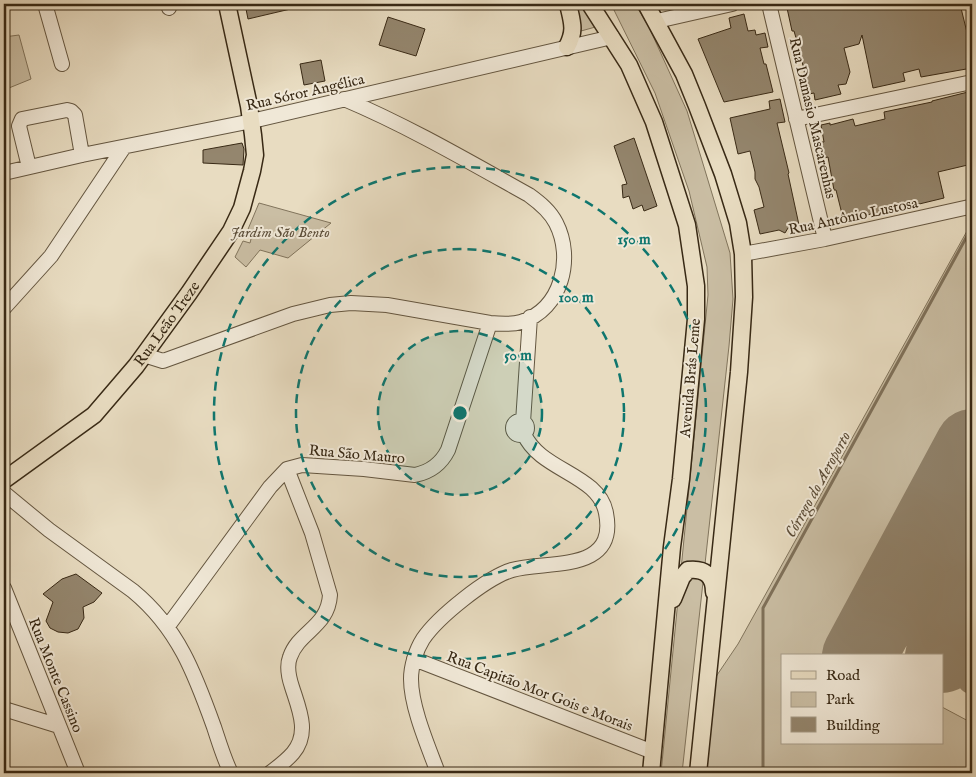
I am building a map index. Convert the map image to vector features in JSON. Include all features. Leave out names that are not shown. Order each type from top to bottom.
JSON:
[{"type":"main road","name":"Rua Leão Treze","points":[[4,480],[94,415],[144,355],[219,250],[242,208],[248,190],[255,155],[252,121],[227,4]]},
{"type":"main road","points":[[567,48],[574,27],[568,4]]},
{"type":"main road","name":"Avenida Brás Leme","points":[[590,4],[629,65],[667,160],[687,225],[696,286],[696,318],[651,773]]},
{"type":"main road","points":[[646,4],[657,21],[684,74],[723,174],[738,223],[743,254],[744,297],[739,362],[698,773]]},
{"type":"main road","points":[[665,625],[678,585],[688,570],[703,572],[714,584],[714,617]]},
{"type":"street","points":[[45,4],[62,64]]},
{"type":"street","points":[[657,21],[732,4]]},
{"type":"street","name":"Rua Damasio Mascarenhas","points":[[769,4],[825,239]]},
{"type":"street","name":"Rua Sóror Angélica","points":[[4,173],[82,155],[252,121],[612,37]]},
{"type":"street","points":[[796,120],[972,82]]},
{"type":"street","points":[[144,355],[163,361],[293,314],[330,305],[351,303],[387,305],[490,323],[515,324],[545,308],[553,298],[564,270],[563,244],[556,222],[549,212],[529,195],[442,146],[344,99]]},
{"type":"street","points":[[29,167],[19,126],[22,119],[67,110],[71,111],[74,115],[82,155]]},
{"type":"street","points":[[4,308],[51,256],[124,147]]},
{"type":"street","name":"Rua Antônio Lustosa","points":[[743,254],[825,239],[969,207]]},
{"type":"street","points":[[438,773],[413,697],[411,679],[414,659],[419,645],[432,628],[464,599],[485,584],[512,571],[584,560],[601,546],[608,525],[606,512],[600,498],[591,488],[536,451],[523,428],[530,317]]},
{"type":"street","name":"Rua São Mauro","points":[[287,469],[309,465],[415,475],[434,468],[442,461],[448,450],[490,323]]},
{"type":"street","points":[[168,626],[270,487],[287,469],[320,560],[330,591],[330,600],[323,618],[293,649],[289,659],[289,679],[302,717],[303,730],[301,740],[294,752],[270,773]]},
{"type":"street","points":[[4,493],[50,530],[138,595],[168,626],[186,656],[231,773]]},
{"type":"street","name":"Rua Monte Cassino","points":[[4,588],[78,773]]},
{"type":"street","name":"Rua Capitão Mor Gois e Morais","points":[[414,659],[653,752]]},
{"type":"street","points":[[4,709],[59,726]]},
{"type":"green space","points":[[573,4],[585,4],[599,26],[581,31]]},
{"type":"green space","points":[[611,4],[635,4],[648,25],[687,111],[730,253],[733,299],[729,346],[682,773],[661,773],[708,295],[707,267],[689,191],[655,93]]},
{"type":"green space","points":[[19,35],[31,79],[4,90],[4,37]]},
{"type":"green space","name":"Jardim São Bento","points":[[259,203],[331,223],[288,258],[260,250],[246,267],[235,257],[243,241],[250,243],[252,235],[246,234]]},
{"type":"green space","points":[[972,222],[972,446],[860,654],[781,654],[781,744],[944,744],[944,708],[972,723],[972,773],[703,773],[713,681],[738,644]]},
{"type":"building","points":[[245,4],[298,4],[299,7],[248,19]]},
{"type":"building","points":[[789,4],[960,4],[972,53],[972,68],[921,77],[919,69],[903,73],[905,81],[873,88],[862,35],[859,44],[844,48],[850,72],[846,84],[838,85],[841,94],[815,100],[814,93],[809,94],[800,52],[794,31],[792,31],[787,8]]},
{"type":"building","points":[[744,14],[748,31],[755,30],[756,35],[765,33],[768,47],[760,48],[773,92],[724,102],[698,39],[731,28],[729,18]]},
{"type":"building","points":[[388,17],[425,29],[416,56],[379,45]]},
{"type":"building","points":[[321,60],[325,81],[304,85],[300,64]]},
{"type":"building","points":[[972,91],[972,164],[938,172],[944,198],[878,214],[874,213],[844,222],[836,190],[834,190],[828,157],[824,158],[820,142],[824,142],[821,125],[830,123],[830,125],[853,119],[855,126],[885,119],[884,112]]},
{"type":"building","points":[[780,99],[785,122],[777,123],[799,225],[788,228],[785,233],[779,230],[760,234],[754,210],[764,207],[755,179],[750,151],[738,154],[730,118],[770,109],[769,101]]},
{"type":"building","points":[[634,138],[657,206],[644,211],[642,205],[633,209],[629,196],[623,198],[622,185],[627,184],[614,146]]},
{"type":"building","points":[[242,143],[244,149],[243,165],[203,163],[203,150]]},
{"type":"building","points":[[76,574],[102,593],[94,602],[83,607],[84,618],[78,629],[68,633],[58,632],[50,628],[46,621],[53,602],[43,594],[62,579]]},
{"type":"waterway","name":"Córrego do Aeroporto","points":[[763,773],[763,608],[972,227]]},
{"type":"taxiway","points":[[968,523],[954,561],[951,594],[957,641],[966,669],[972,679]]},
{"type":"runway","points":[[860,654],[972,446]]},
{"type":"runway","points":[[943,654],[972,599]]}]
